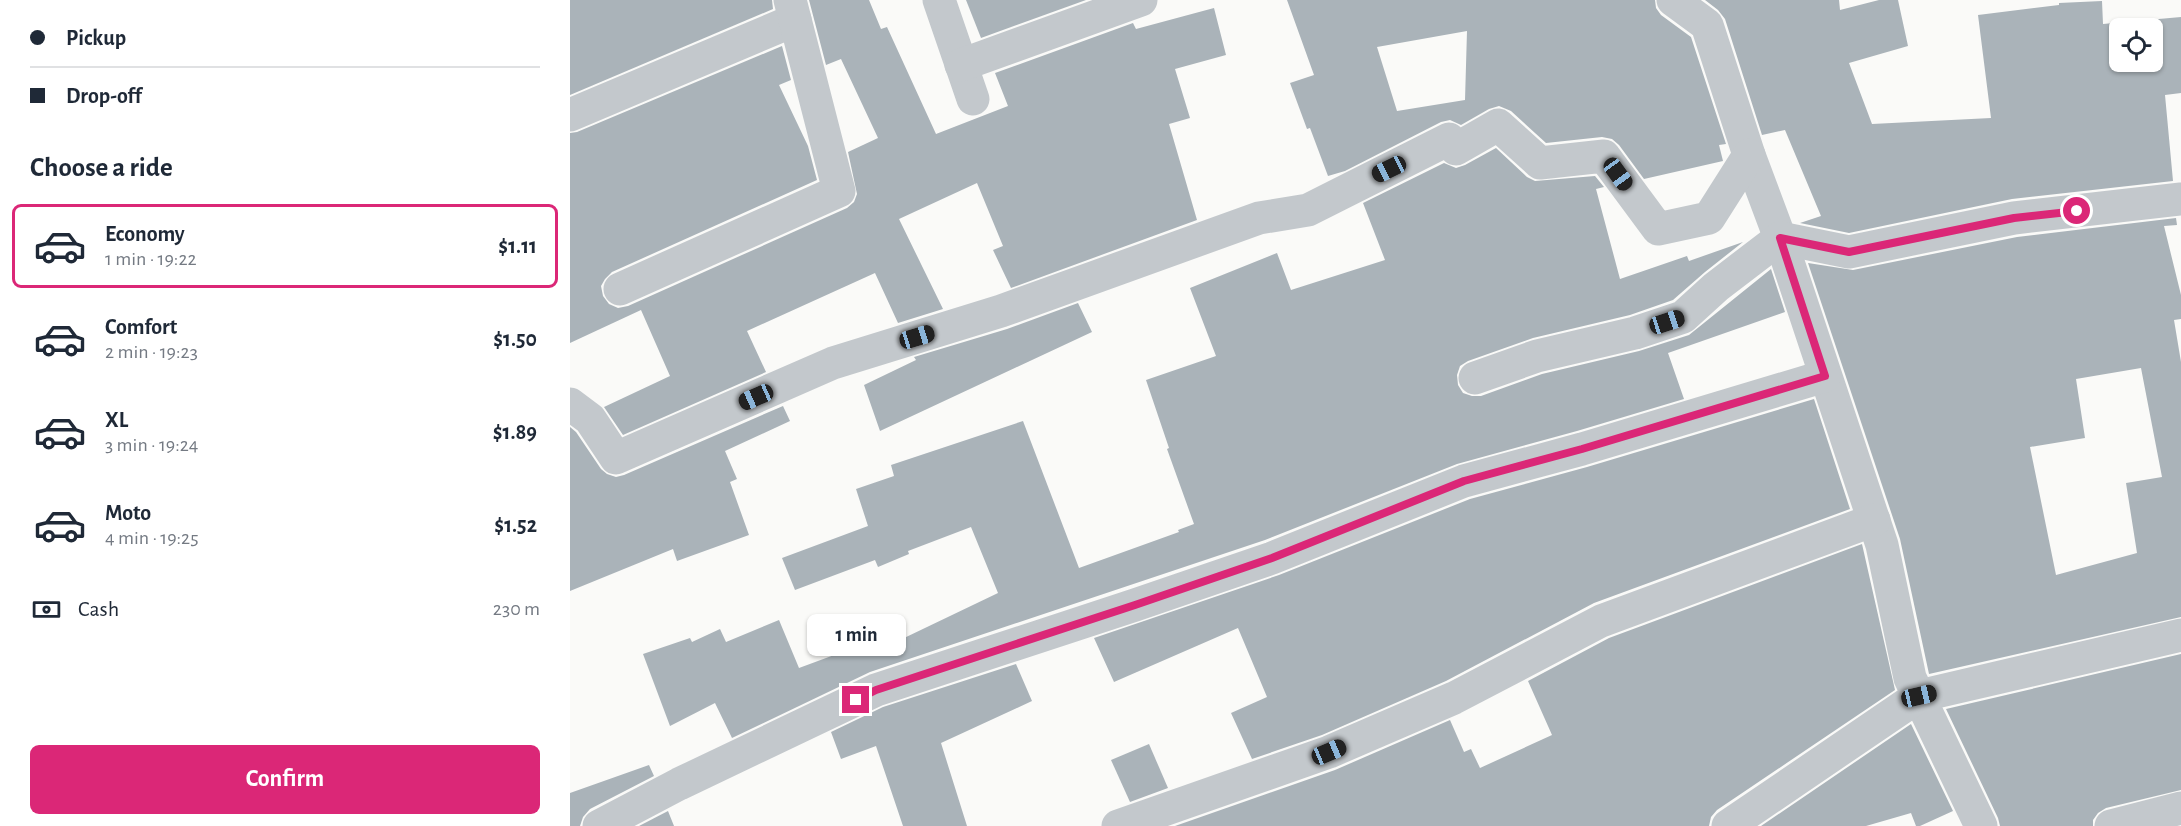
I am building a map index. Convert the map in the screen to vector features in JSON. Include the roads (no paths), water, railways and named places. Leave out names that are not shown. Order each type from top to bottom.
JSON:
[{"type":"street","points":[[939,0],[973,99]]},
{"type":"street","points":[[961,65],[1141,0]]},
{"type":"street","points":[[1672,0],[1707,25],[1882,545],[1911,678],[1981,826]]},
{"type":"street","points":[[570,115],[793,10],[839,191],[620,289]]},
{"type":"street","points":[[570,404],[590,419],[616,458],[833,363],[1001,311],[1259,218],[1308,210],[1449,139],[1456,149],[1498,125],[1540,163],[1604,156],[1658,229],[1709,218],[1749,155]]},
{"type":"street","points":[[1475,378],[1537,356],[1635,333],[1683,317],[1716,287],[1780,238],[1849,252],[2014,218],[2181,200]]},
{"type":"street","points":[[599,826],[679,784],[876,690],[1261,561],[1464,481],[1582,449],[1825,376]]},
{"type":"street","points":[[1118,826],[1329,752],[1454,698],[1601,621],[1874,520]]},
{"type":"street","points":[[1728,826],[1919,696],[2181,635]]},
{"type":"street","points":[[2111,826],[2181,808]]}]
